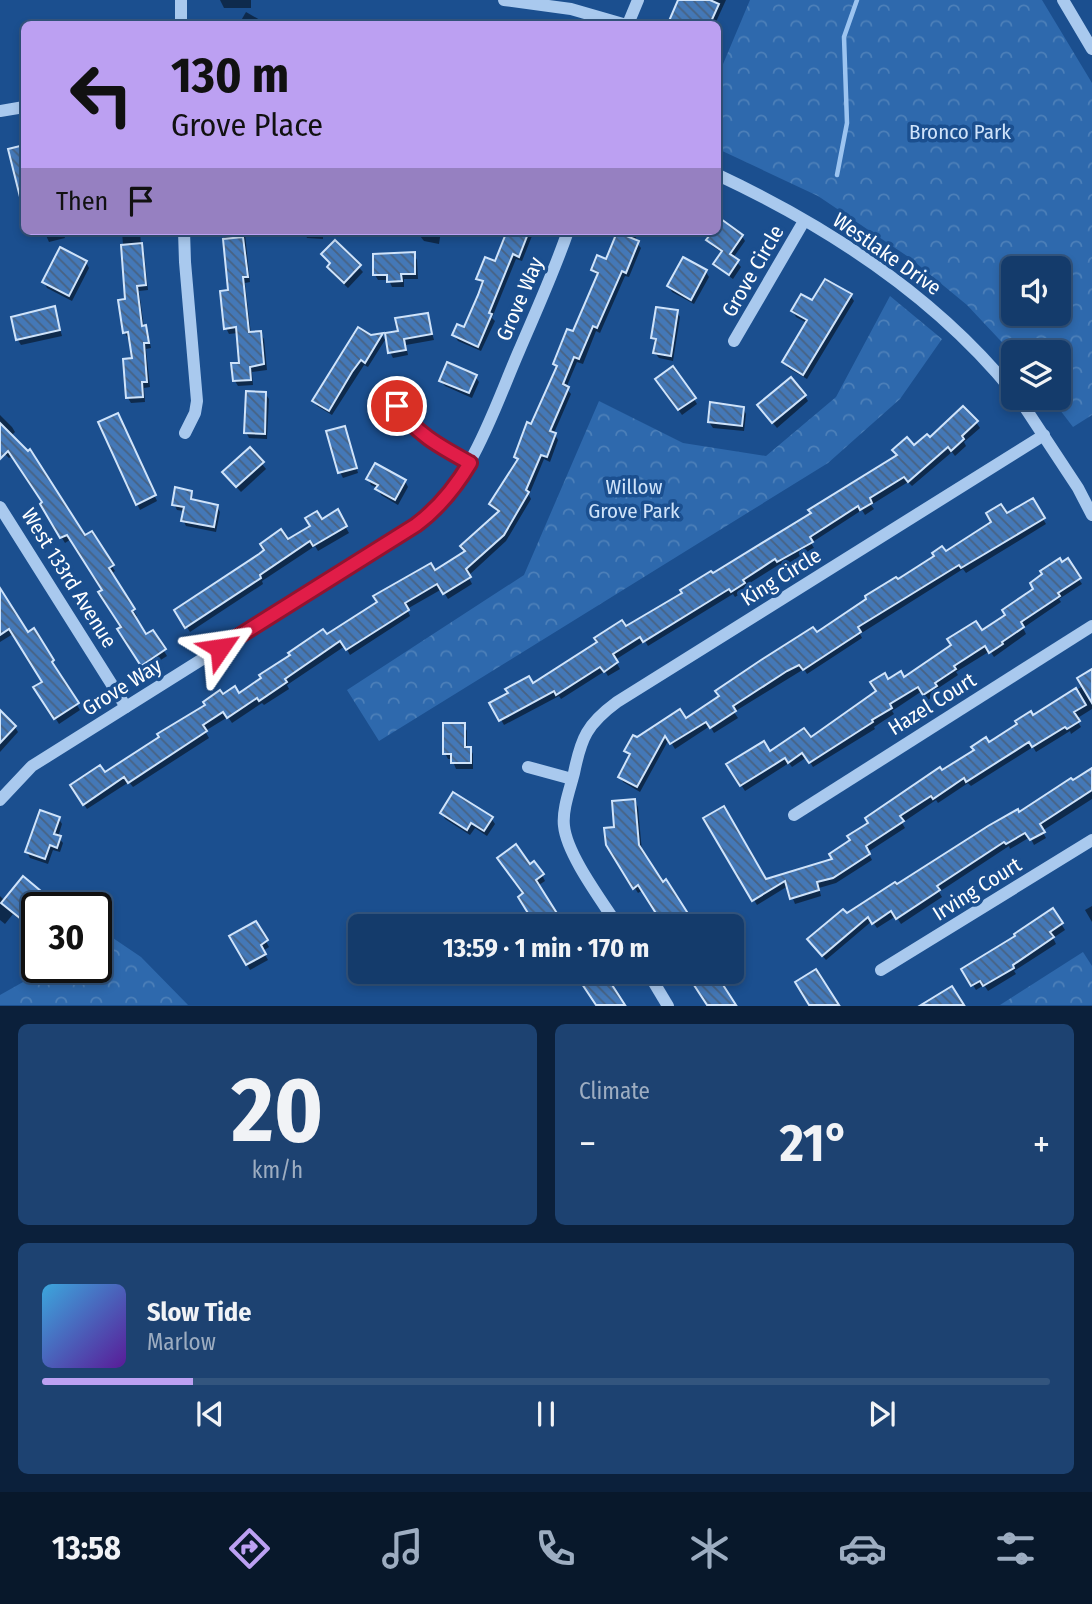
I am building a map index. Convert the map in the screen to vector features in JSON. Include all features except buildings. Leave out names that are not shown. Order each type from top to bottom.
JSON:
[{"type":"street","points":[[181,0],[181,21]]},
{"type":"street","points":[[504,0],[571,9],[614,21]]},
{"type":"street","points":[[627,21],[638,0]]},
{"type":"street","points":[[1067,1],[1092,49]]},
{"type":"street","points":[[0,111],[21,108]]},
{"type":"street","name":"Westlake Drive","points":[[721,177],[804,220],[876,265],[929,307],[976,350],[1001,378]]},
{"type":"street","name":"Grove Circle","points":[[734,341],[804,220]]},
{"type":"street","points":[[184,235],[197,401],[195,413],[185,433]]},
{"type":"street","name":"Grove Way","points":[[0,800],[32,766],[416,525],[442,503],[470,463],[566,235]]},
{"type":"street","points":[[397,406],[408,423],[427,439],[470,463]]},
{"type":"street","points":[[1027,410],[1092,514]]},
{"type":"street","name":"King Circle","points":[[610,914],[572,853],[564,827],[572,779],[586,730],[609,708],[1044,435]]},
{"type":"street","name":"West 133rd Avenue","points":[[0,507],[127,707]]},
{"type":"street","name":"Hazel Court","points":[[794,815],[1092,626]]},
{"type":"street","points":[[528,767],[572,779]]},
{"type":"street","name":"Irving Court","points":[[881,970],[1092,839]]},
{"type":"street","points":[[655,984],[668,1006]]},
{"type":"green space","name":"Bronco Park","points":[[750,0],[1042,0],[1092,83],[1092,415],[1073,427],[1060,410],[1071,410],[1071,340],[1001,341],[967,305],[910,258],[818,196],[721,150],[721,69]]},
{"type":"green space","name":"Willow Grove Park","points":[[890,296],[942,339],[900,399],[828,463],[379,741],[347,690],[524,575],[599,401],[683,443],[766,456],[836,397]]},
{"type":"green space","points":[[112,937],[141,957],[188,1005],[0,1005],[0,995],[21,983],[112,983]]},
{"type":"green space","points":[[1083,952],[1092,966],[1092,1005],[1000,1005]]},
{"type":"waterway","points":[[837,175],[847,123],[844,37],[857,0]]},
{"type":"route","points":[[220,648],[416,525],[442,503],[458,483],[470,463],[427,439],[408,423],[397,406]]}]
